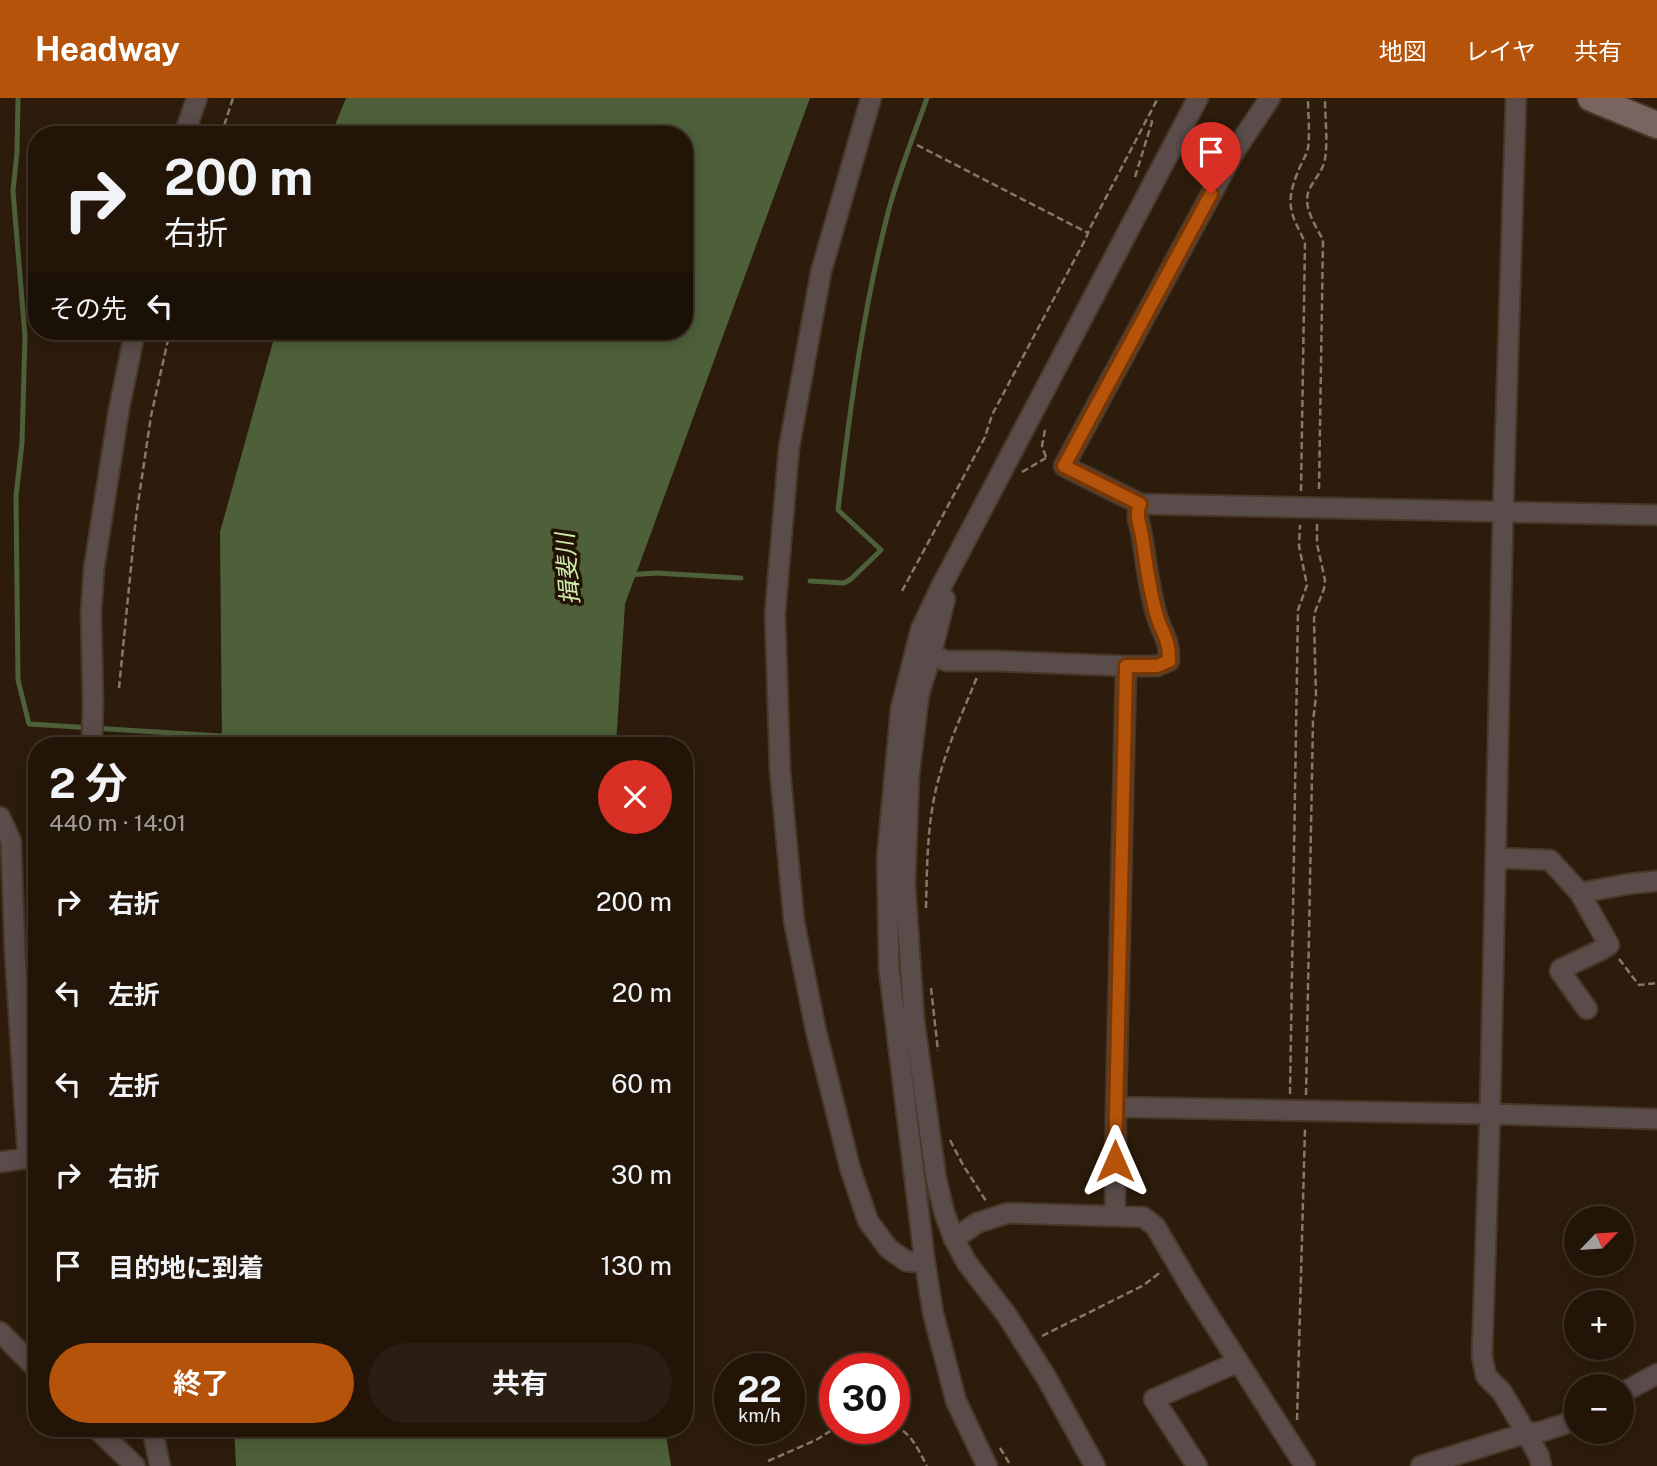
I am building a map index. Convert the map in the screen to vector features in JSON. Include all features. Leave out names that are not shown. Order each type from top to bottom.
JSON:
[{"type":"street","points":[[187,126],[197,98]]},
{"type":"street","points":[[871,98],[821,272],[789,448],[775,614],[780,771],[794,921],[816,1031],[850,1168],[868,1221],[888,1248],[906,1261],[925,1264]]},
{"type":"street","points":[[987,1466],[956,1401],[933,1313],[889,969],[887,856],[901,709],[921,629],[940,589],[1198,98]]},
{"type":"street","points":[[1270,98],[1234,152],[1064,466],[1140,504],[1657,515]]},
{"type":"street","points":[[1516,98],[1482,1356],[1486,1376],[1502,1392],[1539,1457],[1541,1466]]},
{"type":"street","points":[[1591,98],[1657,125]]},
{"type":"street","points":[[92,737],[91,613],[94,568],[119,409],[133,340]]},
{"type":"street","points":[[931,655],[947,661],[1126,666],[1157,666],[1169,661],[1170,646],[1157,617],[1147,579],[1137,511],[1140,504]]},
{"type":"street","points":[[940,589],[945,597],[919,694],[909,775],[905,884],[914,1019],[936,1178],[944,1212],[967,1263],[1026,1345],[1095,1466]]},
{"type":"street","points":[[1115,1215],[1126,666]]},
{"type":"street","points":[[0,817],[11,841],[28,1158],[0,1162]]},
{"type":"street","points":[[1496,858],[1550,860],[1580,893],[1609,945],[1560,971],[1587,1009]]},
{"type":"street","points":[[1580,893],[1657,881]]},
{"type":"street","points":[[1116,1107],[1657,1119]]},
{"type":"street","points":[[954,1239],[977,1223],[1008,1213],[1143,1216],[1155,1226],[1238,1362],[1301,1458]]},
{"type":"street","points":[[0,1332],[28,1360]]},
{"type":"street","points":[[1197,1466],[1154,1399],[1238,1362]]},
{"type":"street","points":[[1634,1386],[1657,1374]]},
{"type":"street","points":[[1421,1466],[1526,1433],[1540,1432],[1564,1424]]},
{"type":"street","points":[[105,1437],[135,1466]]},
{"type":"street","points":[[154,1437],[160,1466]]},
{"type":"path","points":[[224,126],[233,98]]},
{"type":"path","points":[[902,591],[985,437],[992,415],[1158,98]]},
{"type":"path","points":[[1298,1111],[1316,697],[1314,619],[1325,580],[1309,508],[1305,242],[1289,205],[1296,176],[1308,148],[1308,98]]},
{"type":"path","points":[[1301,1458],[1298,610],[1307,585],[1299,546],[1309,508],[1323,240],[1307,202],[1309,190],[1325,157],[1325,98]]},
{"type":"path","points":[[917,145],[1088,233]]},
{"type":"path","points":[[118,688],[136,517],[152,416],[168,340]]},
{"type":"path","points":[[1016,476],[1046,457],[1065,463]]},
{"type":"path","points":[[926,916],[930,819],[936,791],[983,661]]},
{"type":"path","points":[[1609,945],[1639,985],[1657,983]]},
{"type":"path","points":[[931,989],[939,1060]]},
{"type":"path","points":[[948,1130],[962,1165],[997,1217]]},
{"type":"path","points":[[1026,1345],[1144,1285],[1175,1260]]},
{"type":"path","points":[[910,1436],[927,1466]]},
{"type":"path","points":[[768,1461],[819,1438]]},
{"type":"water","name":"揖斐川","points":[[346,98],[810,98],[625,604],[617,737],[222,737],[220,532],[273,340],[693,340],[693,126],[335,126]]},
{"type":"water","points":[[234,1437],[666,1437],[671,1466],[236,1466]]},
{"type":"waterway","points":[[18,98],[13,191],[25,336],[22,443],[16,496],[18,680],[29,724],[221,736]]},
{"type":"waterway","points":[[810,581],[844,583],[881,550],[838,510],[853,396],[880,246],[893,195],[927,98]]},
{"type":"waterway","points":[[628,575],[656,573],[741,578]]},
{"type":"route","points":[[1115,1161],[1126,666],[1157,666],[1169,661],[1170,646],[1157,617],[1147,579],[1137,511],[1140,504],[1064,466],[1211,194]]}]
